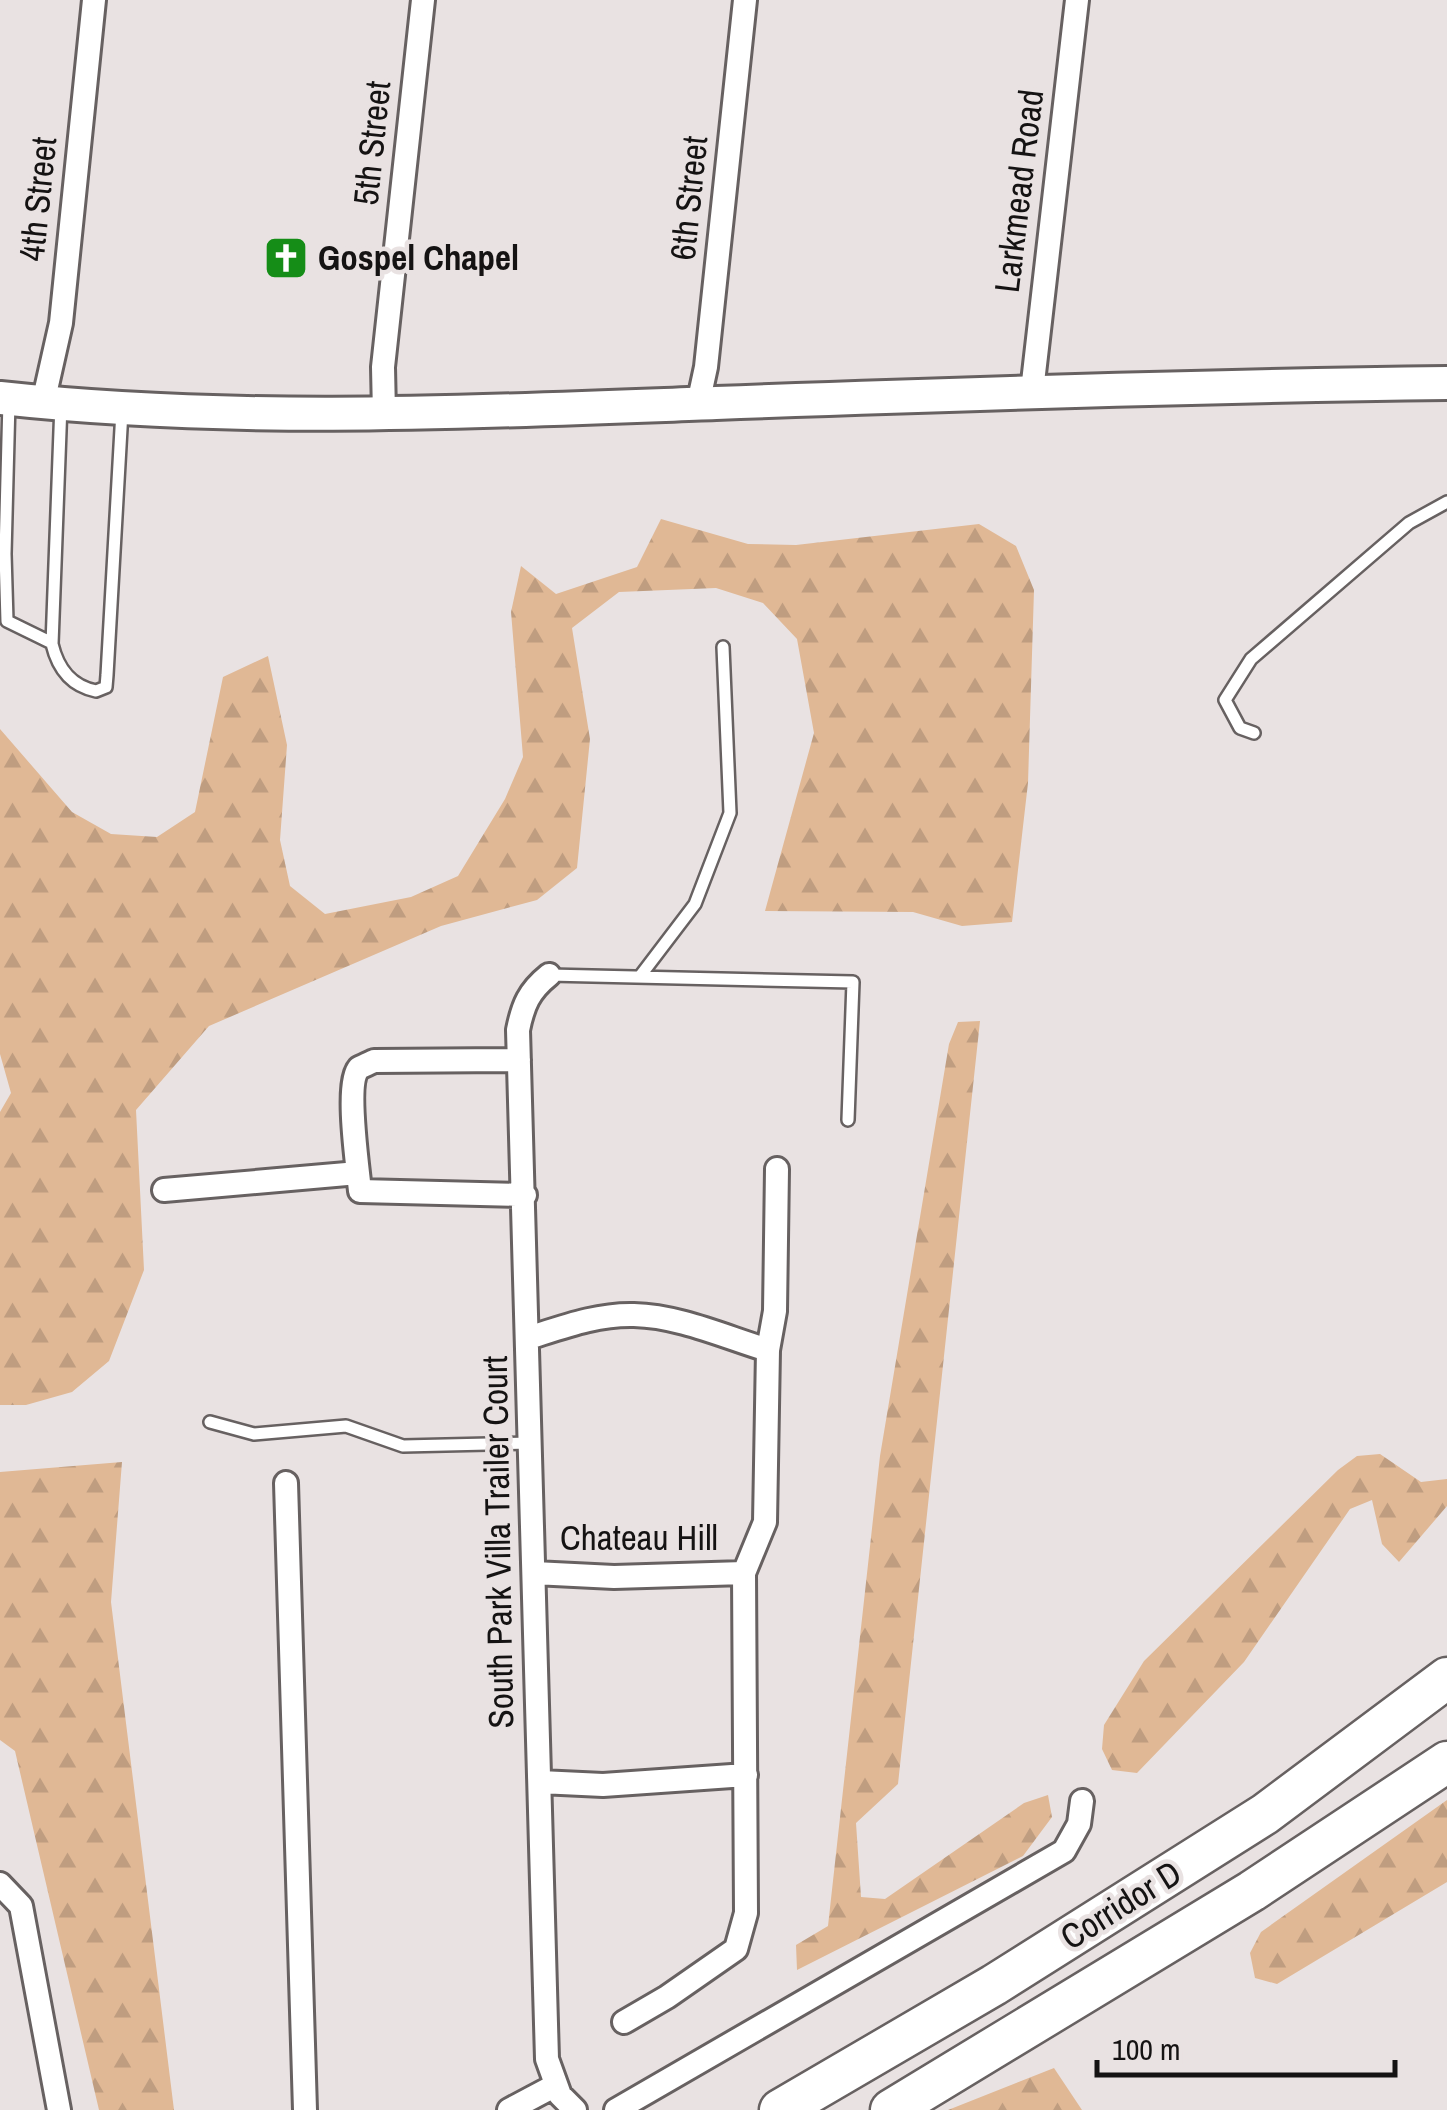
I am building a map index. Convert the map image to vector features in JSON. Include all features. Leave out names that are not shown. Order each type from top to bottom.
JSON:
[{"type":"highway","name":"Corridor D","points":[[780,2110],[994,1984],[1265,1814],[1447,1678]]},
{"type":"highway","name":"Corridor D","points":[[892,2110],[1252,1891],[1447,1762]]},
{"type":"main road","points":[[4,398],[122,407],[384,414],[1032,391],[1447,383]]},
{"type":"street","name":"4th Street","points":[[52,403],[94,0]]},
{"type":"street","name":"5th Street","points":[[384,414],[383,368],[423,0]]},
{"type":"street","name":"6th Street","points":[[698,404],[706,368],[745,0]]},
{"type":"street","name":"Larkmead Road","points":[[1032,391],[1077,0]]},
{"type":"street","name":"South Park Villa Trailer Court","points":[[549,975],[534,987],[524,1004],[518,1030],[546,2059],[560,2095],[575,2110]]},
{"type":"street","points":[[520,1060],[374,1061],[360,1068],[355,1077],[352,1115],[360,1191],[524,1195]]},
{"type":"street","name":"Chateau Hill","points":[[624,2022],[736,1949],[746,1912],[744,1573],[764,1522],[768,1350],[775,1311],[777,1168]]},
{"type":"street","points":[[164,1190],[358,1173]]},
{"type":"street","points":[[528,1338],[591,1319],[635,1315],[681,1323],[768,1350]]},
{"type":"street","points":[[286,1483],[305,2110]]},
{"type":"street","name":"Chateau Hill","points":[[534,1573],[614,1577],[744,1573]]},
{"type":"street","points":[[540,1782],[603,1785],[746,1775]]},
{"type":"street","points":[[616,2110],[1064,1851],[1078,1824],[1082,1800]]},
{"type":"street","points":[[0,1884],[22,1906],[59,2110]]},
{"type":"street","points":[[509,2110],[556,2084]]},
{"type":"lane","points":[[4,398],[4,620],[52,643]]},
{"type":"lane","points":[[52,403],[52,643],[62,670],[76,684],[96,691],[106,687],[122,407]]},
{"type":"lane","points":[[1254,733],[1240,728],[1225,700],[1251,658],[1409,523],[1447,502]]},
{"type":"lane","points":[[641,975],[695,904],[730,813],[723,647]]},
{"type":"lane","points":[[549,975],[853,982],[848,1120]]},
{"type":"lane","points":[[210,1422],[254,1434],[346,1426],[403,1446],[531,1443]]},
{"type":"green space","points":[[661,519],[748,544],[796,545],[979,524],[1016,546],[1034,590],[1028,783],[1012,922],[962,926],[913,912],[765,911],[814,733],[797,639],[763,603],[716,588],[619,592],[572,628],[590,739],[577,868],[537,900],[441,926],[209,1026],[136,1110],[144,1270],[109,1361],[72,1392],[26,1405],[0,1405],[0,1112],[11,1093],[0,1054],[0,729],[72,812],[111,834],[157,837],[195,812],[223,677],[268,656],[287,745],[280,840],[290,886],[325,914],[411,897],[458,876],[505,799],[523,757],[511,612],[521,566],[556,594],[637,567]]},
{"type":"green space","points":[[980,1021],[898,1784],[856,1823],[861,1897],[885,1899],[1024,1803],[1048,1795],[1052,1817],[1023,1856],[797,1970],[796,1945],[828,1926],[880,1456],[949,1044],[958,1022]]},
{"type":"green space","points":[[1380,1454],[1421,1482],[1447,1479],[1447,1506],[1399,1562],[1382,1544],[1372,1500],[1350,1509],[1244,1662],[1137,1773],[1112,1770],[1102,1749],[1104,1725],[1144,1661],[1338,1470],[1357,1456]]},
{"type":"green space","points":[[122,1462],[111,1602],[174,2110],[99,2110],[15,1751],[0,1740],[0,1472]]},
{"type":"green space","points":[[1447,1800],[1447,1882],[1277,1984],[1255,1978],[1250,1953],[1261,1932]]},
{"type":"green space","points":[[1054,2068],[1082,2110],[948,2110]]},
{"type":"place","name":"Gospel Chapel","points":[[286,258]]}]
